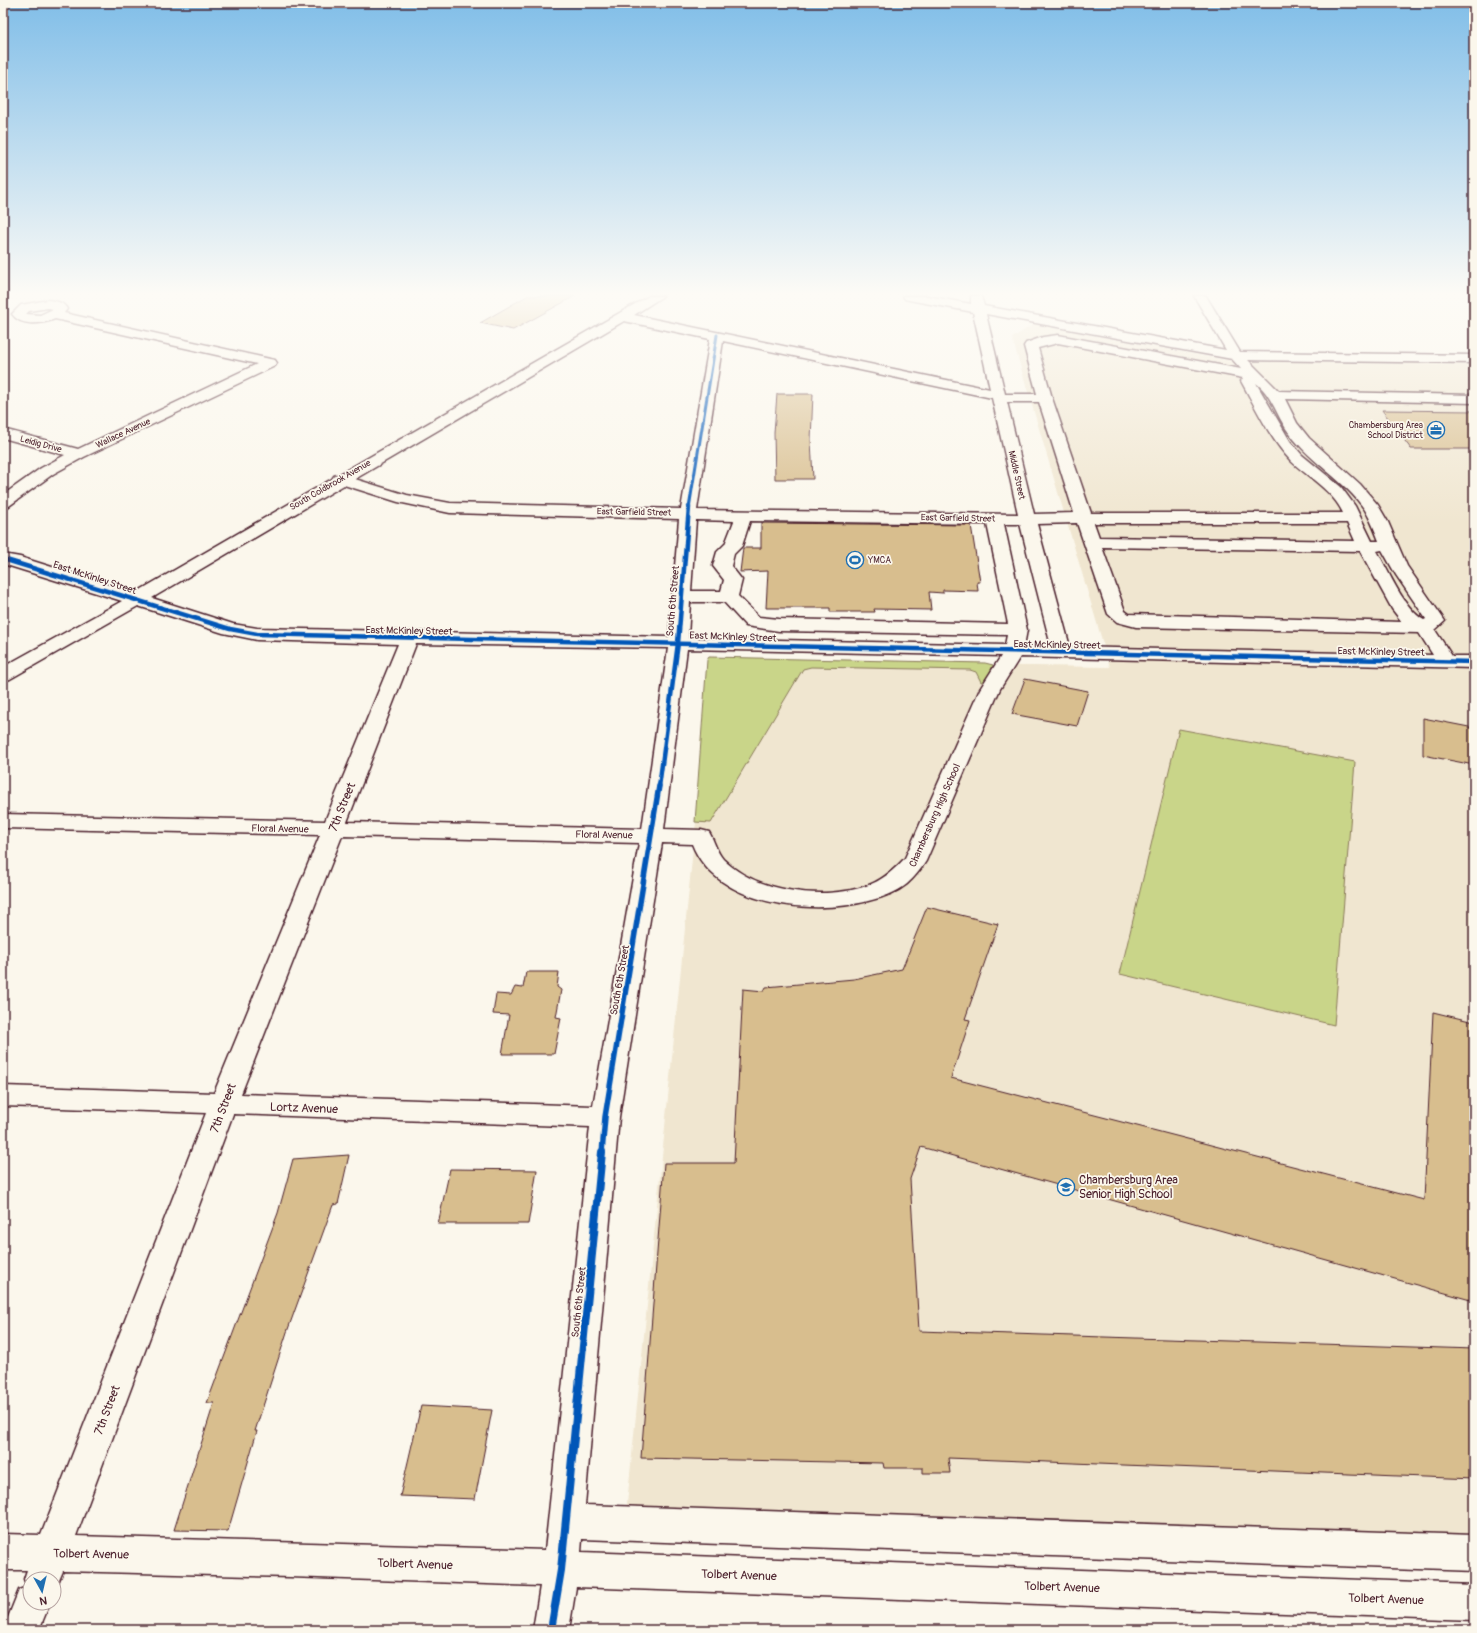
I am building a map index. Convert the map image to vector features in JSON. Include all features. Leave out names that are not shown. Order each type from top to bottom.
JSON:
[{"type":"street","name":"Wallace Avenue","points":[[3,503],[47,471],[79,454],[251,372]]},
{"type":"street","name":"South Coldbrook Avenue","points":[[3,675],[136,600],[524,372]]},
{"type":"street","name":"South 6th Street","points":[[551,1630],[561,1570],[604,1117],[652,835],[678,643],[688,514],[711,372]]},
{"type":"street","points":[[888,372],[998,396],[1045,398]]},
{"type":"street","name":"Middle Street","points":[[993,372],[1027,519],[1062,653]]},
{"type":"street","points":[[1038,372],[1092,542],[1117,614],[1123,618],[1136,621],[1425,628],[1436,621],[1406,577],[1389,547],[1385,532],[1372,508],[1362,495],[1294,430],[1276,395],[1266,383],[1251,372]]},
{"type":"street","points":[[1228,372],[1255,376]]},
{"type":"street","points":[[1255,376],[1248,380],[1284,443],[1297,458],[1330,485],[1338,495],[1349,510],[1366,546],[1401,609],[1410,620],[1425,628],[1446,661]]},
{"type":"street","points":[[1276,395],[1474,399]]},
{"type":"street","name":"Leidig Drive","points":[[3,433],[79,454]]},
{"type":"street","name":"East Garfield Street","points":[[340,479],[404,499],[450,508],[744,516],[1027,519],[1352,518]]},
{"type":"street","points":[[1338,495],[1362,495]]},
{"type":"street","points":[[744,516],[733,546],[726,552],[722,566],[732,580],[729,596],[739,609],[753,622],[779,625],[1018,630],[994,518]]},
{"type":"street","points":[[1092,542],[1389,547]]},
{"type":"street","name":"East McKinley Street","points":[[3,559],[14,561],[230,629],[257,634],[409,639],[678,643],[1474,662]]},
{"type":"street","points":[[682,596],[729,596]]},
{"type":"street","name":"Chambersburg High School","points":[[701,837],[706,851],[716,866],[733,879],[766,894],[801,900],[838,899],[865,894],[893,882],[908,872],[915,861],[990,689],[1013,652],[1018,630]]},
{"type":"street","name":"7th Street","points":[[48,1566],[223,1105],[409,639]]},
{"type":"street","name":"Floral Avenue","points":[[3,821],[701,837]]},
{"type":"street","name":"Lortz Avenue","points":[[3,1096],[223,1105],[604,1117]]},
{"type":"street","points":[[566,1521],[1474,1553]]},
{"type":"street","name":"Tolbert Avenue","points":[[3,1552],[48,1566],[290,1559],[1474,1602]]},
{"type":"street","points":[[21,1630],[29,1611]]},
{"type":"shaded area","name":"Chambersburg Area Senior High School","points":[[1022,372],[1474,372],[1474,1563],[625,1524],[693,849],[714,662],[1110,667]]},
{"type":"green space","points":[[709,657],[985,663],[993,665],[987,680],[981,682],[976,672],[970,670],[811,667],[803,669],[711,823],[695,822],[707,660]]},
{"type":"green space","points":[[1179,729],[1355,762],[1334,1025],[1120,974]]},
{"type":"building","points":[[777,394],[813,394],[811,440],[813,479],[775,479],[774,433]]},
{"type":"building","name":"Chambersburg Area School District","points":[[1382,410],[1474,411],[1474,449],[1411,449]]},
{"type":"building","name":"YMCA","points":[[761,523],[971,525],[980,582],[977,582],[978,591],[943,590],[943,593],[929,592],[931,610],[874,609],[875,612],[830,612],[830,608],[766,608],[768,571],[740,572],[743,548],[761,548]]},
{"type":"building","points":[[1025,679],[1088,691],[1077,726],[1012,714]]},
{"type":"building","points":[[1423,718],[1474,728],[1474,765],[1423,755]]},
{"type":"building","name":"Chambersburg Area Senior High School","points":[[927,907],[998,924],[965,1019],[970,1020],[951,1078],[1424,1200],[1433,1012],[1474,1022],[1474,1301],[921,1147],[910,1179],[919,1331],[1474,1349],[1474,1479],[948,1458],[950,1473],[923,1473],[923,1468],[884,1468],[883,1463],[641,1458],[664,1163],[734,1163],[743,989],[764,991],[766,987],[854,979],[902,969]]},
{"type":"building","points":[[526,972],[559,972],[557,987],[561,990],[556,1017],[561,1018],[554,1054],[502,1054],[509,1015],[493,1014],[496,994],[511,995],[515,987],[523,988]]},
{"type":"building","points":[[349,1155],[338,1204],[333,1205],[287,1332],[255,1431],[257,1431],[228,1531],[174,1530],[214,1403],[207,1403],[278,1213],[293,1159]]},
{"type":"building","points":[[450,1169],[537,1170],[528,1224],[438,1224]]},
{"type":"building","points":[[421,1406],[492,1410],[475,1499],[400,1496]]},
{"type":"cycle path","points":[[551,1630],[561,1570],[605,1117],[652,835],[678,643],[688,514],[711,372]]},
{"type":"cycle path","points":[[3,559],[14,561],[230,629],[257,634],[288,636],[678,643],[1474,662]]},
{"type":"place","name":"Chambersburg Area School District","points":[[1436,430]]},
{"type":"place","name":"YMCA","points":[[855,560]]},
{"type":"place","name":"Chambersburg Area Senior High School","points":[[1066,1187]]}]
